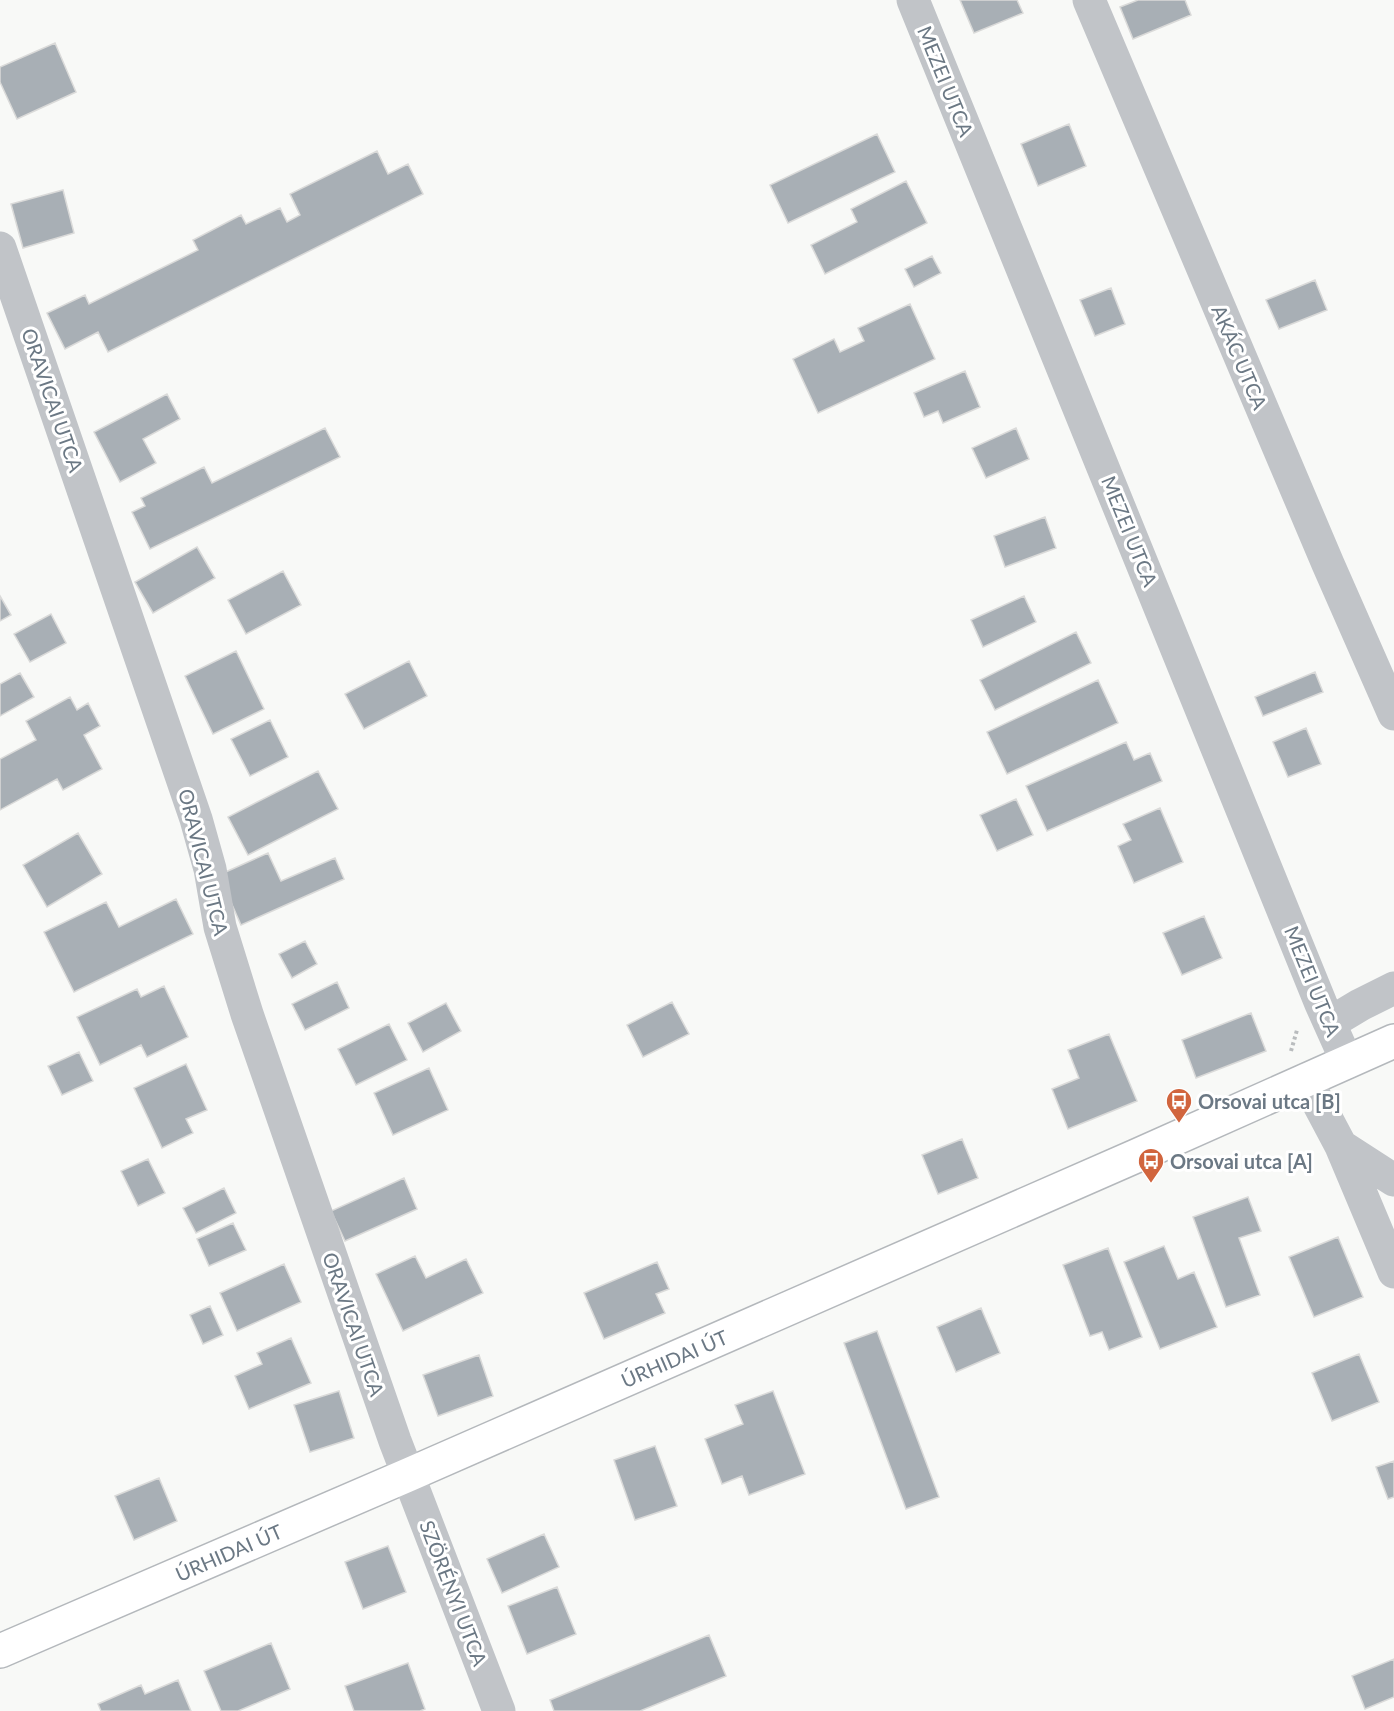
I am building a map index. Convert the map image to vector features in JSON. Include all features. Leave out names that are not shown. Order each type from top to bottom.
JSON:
[{"type":"main road","name":"ÚRHIDAI ÚT","points":[[0,1651],[408,1475],[1298,1068],[1347,1062],[1394,1041]]},
{"type":"street","name":"MEZEI UTCA","points":[[913,0],[1347,1062]]},
{"type":"street","name":"AKÁC UTCA","points":[[1089,0],[1394,714]]},
{"type":"street","name":"ORAVICAI UTCA","points":[[0,248],[196,819],[210,869],[220,927],[247,1014],[408,1475]]},
{"type":"street","points":[[1326,1013],[1360,1005],[1394,988]]},
{"type":"street","points":[[1298,1068],[1341,1146],[1394,1272]]},
{"type":"street","points":[[1341,1146],[1394,1180]]},
{"type":"street","name":"SZÖRÉNYI UTCA","points":[[408,1475],[499,1711]]},
{"type":"path","points":[[1298,1068],[1300,1020],[1326,1013]]},
{"type":"building","points":[[960,0],[1017,0],[1023,13],[974,33]]},
{"type":"building","points":[[1138,0],[1185,0],[1191,15],[1133,39],[1120,7]]},
{"type":"building","points":[[55,43],[76,92],[17,119],[0,82],[0,67]]},
{"type":"building","points":[[1069,124],[1086,166],[1038,186],[1021,144]]},
{"type":"building","points":[[877,134],[895,172],[788,223],[770,185]]},
{"type":"building","points":[[377,151],[388,174],[408,164],[423,194],[108,352],[98,332],[65,349],[47,313],[85,295],[89,304],[198,250],[193,240],[241,215],[246,224],[280,208],[287,222],[300,215],[290,194]]},
{"type":"building","points":[[906,181],[927,223],[825,274],[811,245],[857,222],[851,209]]},
{"type":"building","points":[[63,190],[74,233],[23,248],[11,204]]},
{"type":"building","points":[[932,256],[941,273],[914,287],[905,269]]},
{"type":"building","points":[[1315,280],[1327,310],[1279,329],[1266,300]]},
{"type":"building","points":[[1111,288],[1125,324],[1095,336],[1080,300]]},
{"type":"building","points":[[910,304],[935,359],[818,413],[793,359],[834,339],[840,352],[864,341],[858,328]]},
{"type":"building","points":[[965,371],[980,407],[943,423],[938,411],[924,417],[914,393]]},
{"type":"building","points":[[167,394],[180,419],[143,439],[156,463],[120,482],[94,432]]},
{"type":"building","points":[[325,428],[340,457],[150,549],[132,512],[145,506],[141,498],[204,467],[212,483]]},
{"type":"building","points":[[1016,428],[1029,459],[986,478],[972,448]]},
{"type":"building","points":[[1045,517],[1056,548],[1005,567],[994,536]]},
{"type":"building","points":[[197,547],[215,578],[153,613],[135,582]]},
{"type":"building","points":[[283,571],[301,605],[246,634],[228,600]]},
{"type":"building","points":[[0,596],[11,615],[0,621]]},
{"type":"building","points":[[1024,596],[1036,622],[983,647],[971,620]]},
{"type":"building","points":[[51,614],[66,643],[30,662],[14,634]]},
{"type":"building","points":[[1076,632],[1091,663],[995,710],[980,680]]},
{"type":"building","points":[[236,651],[264,709],[213,734],[185,676]]},
{"type":"building","points":[[409,661],[427,696],[364,729],[345,694]]},
{"type":"building","points":[[1315,672],[1323,692],[1263,716],[1255,697]]},
{"type":"building","points":[[20,673],[34,697],[0,716],[0,684]]},
{"type":"building","points":[[1098,680],[1118,723],[1007,774],[987,732]]},
{"type":"building","points":[[70,697],[77,710],[88,703],[100,726],[84,735],[102,769],[63,790],[57,779],[0,810],[0,759],[36,740],[26,721]]},
{"type":"building","points":[[270,720],[288,757],[250,776],[231,739]]},
{"type":"building","points":[[1306,728],[1321,764],[1288,777],[1273,742]]},
{"type":"building","points":[[1126,742],[1134,760],[1150,753],[1162,781],[1047,831],[1026,786]]},
{"type":"building","points":[[318,771],[338,809],[248,855],[228,817]]},
{"type":"building","points":[[1016,799],[1033,835],[997,851],[980,815]]},
{"type":"building","points":[[1160,808],[1183,862],[1134,883],[1118,846],[1131,840],[1123,824]]},
{"type":"building","points":[[78,833],[102,874],[47,907],[23,865]]},
{"type":"building","points":[[268,853],[281,881],[335,858],[344,879],[241,925],[219,875]]},
{"type":"building","points":[[176,899],[193,934],[74,992],[44,932],[106,902],[119,927]]},
{"type":"building","points":[[1204,916],[1222,958],[1182,975],[1163,933]]},
{"type":"building","points":[[305,941],[317,964],[292,978],[279,954]]},
{"type":"building","points":[[337,982],[349,1008],[305,1030],[292,1004]]},
{"type":"building","points":[[164,986],[188,1037],[147,1057],[141,1045],[100,1065],[77,1017],[137,989],[141,997]]},
{"type":"building","points":[[672,1002],[689,1034],[643,1057],[627,1025]]},
{"type":"building","points":[[446,1003],[461,1031],[423,1052],[408,1023]]},
{"type":"building","points":[[1251,1013],[1266,1051],[1196,1078],[1182,1040]]},
{"type":"building","points":[[389,1024],[407,1060],[356,1085],[338,1049]]},
{"type":"building","points":[[1109,1034],[1137,1101],[1068,1129],[1052,1089],[1079,1078],[1068,1050]]},
{"type":"building","points":[[79,1052],[93,1081],[62,1095],[48,1066]]},
{"type":"building","points":[[186,1064],[207,1110],[186,1119],[193,1133],[162,1148],[134,1088]]},
{"type":"building","points":[[429,1068],[448,1110],[393,1135],[374,1093]]},
{"type":"building","points":[[962,1139],[978,1178],[938,1194],[922,1155]]},
{"type":"building","points":[[148,1159],[165,1193],[138,1206],[121,1171]]},
{"type":"building","points":[[404,1178],[417,1209],[345,1241],[331,1211]]},
{"type":"building","points":[[224,1188],[236,1213],[196,1233],[183,1208]]},
{"type":"building","points":[[1248,1197],[1261,1231],[1239,1238],[1260,1295],[1226,1307],[1193,1217]]},
{"type":"building","points":[[233,1223],[246,1250],[209,1266],[197,1239]]},
{"type":"building","points":[[1338,1237],[1363,1297],[1314,1317],[1289,1257]]},
{"type":"building","points":[[1164,1246],[1178,1279],[1194,1272],[1217,1327],[1160,1349],[1124,1262]]},
{"type":"building","points":[[1108,1248],[1142,1337],[1109,1350],[1102,1332],[1090,1336],[1063,1265]]},
{"type":"building","points":[[415,1256],[426,1278],[466,1259],[483,1293],[403,1331],[376,1274]]},
{"type":"building","points":[[657,1262],[669,1289],[656,1294],[665,1313],[604,1339],[584,1293]]},
{"type":"building","points":[[284,1264],[301,1302],[237,1331],[220,1293]]},
{"type":"building","points":[[210,1306],[223,1335],[203,1344],[190,1315]]},
{"type":"building","points":[[981,1308],[1000,1353],[956,1372],[937,1327]]},
{"type":"building","points":[[877,1331],[939,1497],[906,1509],[844,1343]]},
{"type":"building","points":[[291,1338],[311,1383],[249,1409],[235,1376],[262,1364],[257,1353]]},
{"type":"building","points":[[1359,1354],[1379,1402],[1332,1421],[1312,1373]]},
{"type":"building","points":[[479,1355],[493,1396],[438,1416],[423,1375]]},
{"type":"building","points":[[339,1391],[354,1438],[310,1452],[294,1405]]},
{"type":"building","points":[[773,1391],[805,1474],[749,1495],[742,1476],[722,1484],[705,1439],[743,1424],[735,1405]]},
{"type":"building","points":[[655,1446],[677,1506],[635,1520],[614,1460]]},
{"type":"building","points":[[1394,1461],[1394,1497],[1388,1499],[1376,1467]]},
{"type":"building","points":[[159,1478],[177,1521],[134,1540],[115,1496]]},
{"type":"building","points":[[544,1534],[559,1567],[502,1593],[487,1559]]},
{"type":"building","points":[[388,1546],[406,1592],[363,1609],[345,1562]]},
{"type":"building","points":[[557,1587],[576,1634],[527,1654],[508,1606]]},
{"type":"building","points":[[709,1635],[726,1676],[640,1711],[554,1711],[550,1700]]},
{"type":"building","points":[[271,1643],[290,1689],[238,1711],[221,1711],[204,1671]]},
{"type":"building","points":[[1394,1659],[1394,1697],[1365,1709],[1352,1676]]},
{"type":"building","points":[[408,1663],[425,1709],[420,1711],[354,1711],[345,1686]]},
{"type":"building","points":[[178,1680],[191,1711],[101,1711],[98,1704],[141,1685],[145,1694]]},
{"type":"place","name":"Orsovai utca [B]","points":[[1179,1124]]},
{"type":"place","name":"Orsovai utca [A]","points":[[1151,1184]]}]
